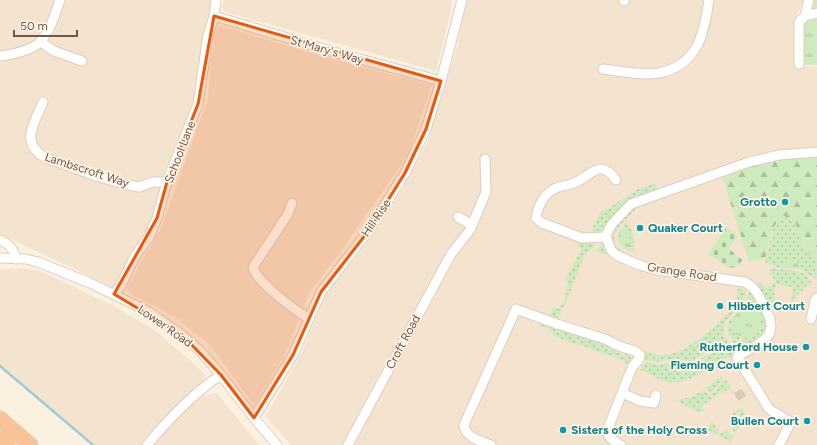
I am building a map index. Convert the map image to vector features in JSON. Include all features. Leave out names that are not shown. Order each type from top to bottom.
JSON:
[{"type":"highway","points":[[0,419],[30,445]]},
{"type":"highway","points":[[0,439],[7,445]]},
{"type":"street","points":[[0,56],[14,55],[41,42],[51,25],[60,0]]},
{"type":"street","name":"School Lane","points":[[114,294],[121,285],[135,256],[149,237],[157,218],[167,182],[198,104],[208,36],[214,16],[216,0]]},
{"type":"street","name":"Hill Rise","points":[[254,418],[292,355],[321,292],[370,228],[406,173],[426,129],[441,81],[462,0]]},
{"type":"street","points":[[603,69],[638,73],[658,73],[674,68],[684,62],[694,52],[702,36],[710,0]]},
{"type":"street","points":[[805,16],[809,0]]},
{"type":"street","points":[[799,64],[799,22],[805,16],[817,13]]},
{"type":"street","name":"St Mary's Way","points":[[214,16],[355,58],[441,81]]},
{"type":"street","points":[[41,42],[54,51],[82,62]]},
{"type":"street","name":"Lambscroft Way","points":[[43,102],[30,140],[39,154],[46,158],[99,177],[128,185],[139,187],[153,182],[167,182]]},
{"type":"street","points":[[616,180],[612,174],[601,168],[594,170],[574,183],[557,187],[545,196],[537,208],[536,218],[542,223],[582,238],[606,237],[612,224],[631,204],[749,162],[779,154],[817,152]]},
{"type":"street","name":"Croft Road","points":[[348,445],[451,254],[470,230],[486,192],[485,159]]},
{"type":"street","points":[[292,203],[288,214],[253,267],[256,275],[293,308],[308,318]]},
{"type":"street","points":[[458,217],[472,225]]},
{"type":"street","name":"Grange Road","points":[[606,237],[611,250],[616,255],[639,265],[657,270],[746,282],[754,288],[770,315],[772,323],[771,330],[763,342],[737,358],[769,409],[791,422],[779,445]]},
{"type":"street","points":[[0,240],[9,244],[16,259]]},
{"type":"street","name":"Lower Road","points":[[0,258],[38,262],[71,274],[149,312],[182,335],[201,352],[222,375],[254,418],[277,445]]},
{"type":"street","points":[[811,319],[814,301],[817,298]]},
{"type":"street","points":[[492,445],[473,438],[464,430],[464,425],[516,309],[605,339],[618,346],[638,352],[640,358],[633,366],[607,431],[608,436],[621,445]]},
{"type":"street","points":[[147,445],[176,414],[207,385],[222,375]]},
{"type":"street","points":[[622,393],[640,401],[654,404],[656,395]]},
{"type":"highlighted area","points":[[214,16],[441,81],[426,129],[405,173],[370,229],[321,292],[293,355],[254,418],[221,375],[182,335],[114,294],[157,218],[167,182],[198,104]]},
{"type":"shaded area","points":[[0,0],[215,0],[198,102],[148,240],[119,290],[0,234]]},
{"type":"shaded area","points":[[224,0],[452,0],[436,71],[225,12],[222,7]]},
{"type":"shaded area","points":[[465,0],[804,0],[795,20],[795,65],[817,67],[817,445],[291,445],[265,416],[302,352],[326,294],[364,247],[400,193],[427,143],[458,44]]},
{"type":"shaded area","points":[[221,26],[340,61],[432,85],[408,155],[338,255],[309,293],[285,354],[254,406],[211,346],[175,317],[132,295],[127,288],[160,231],[208,99],[211,57],[217,27]]},
{"type":"shaded area","points":[[18,268],[40,271],[112,305],[153,329],[206,375],[200,387],[205,396],[217,393],[259,445],[94,445],[0,366],[0,270]]},
{"type":"green space","points":[[810,0],[817,0],[817,65],[800,65],[800,28]]},
{"type":"green space","points":[[817,157],[817,262],[815,262],[802,243],[797,227],[793,221],[784,216],[779,220],[773,229],[765,258],[749,262],[722,176],[740,168],[784,158]]},
{"type":"green space","points":[[656,183],[658,190],[636,198],[605,231],[590,234],[600,212],[608,209],[637,190]]},
{"type":"green space","points":[[666,195],[667,198],[651,202],[652,199]]},
{"type":"green space","points":[[642,205],[622,223],[614,236],[616,245],[626,253],[622,255],[614,248],[610,236],[612,229],[632,208]]},
{"type":"green space","points":[[784,216],[793,221],[797,227],[803,246],[815,262],[817,262],[816,279],[800,269],[800,266],[789,259],[783,261],[780,268],[765,262],[774,226],[778,219]]},
{"type":"green space","points":[[626,223],[634,236],[633,252],[629,250],[629,237],[623,226]]},
{"type":"green space","points":[[623,226],[630,237],[629,250],[621,246],[618,240],[620,229]]},
{"type":"green space","points":[[727,227],[738,236],[729,249],[743,260],[735,268],[728,267],[708,254]]},
{"type":"green space","points":[[580,239],[595,241],[594,247],[585,254],[567,300],[556,321],[548,318],[553,307],[559,308],[564,303],[568,282],[565,281],[582,248],[577,246]]},
{"type":"green space","points":[[604,242],[607,249],[605,255],[596,250]]},
{"type":"green space","points":[[793,259],[798,262],[800,269],[780,268],[783,261]]},
{"type":"green space","points":[[771,267],[799,272],[808,277],[811,282],[796,296],[790,305],[793,287],[776,284],[772,311],[757,283],[761,282],[765,288],[776,282],[770,273]]},
{"type":"green space","points":[[738,287],[744,289],[745,295],[744,300],[725,323],[724,331],[730,344],[729,347],[709,351],[692,361],[665,360],[657,362],[644,359],[645,354],[641,349],[653,354],[665,355],[683,349],[701,338],[710,331],[735,305],[738,297]]},
{"type":"green space","points":[[750,291],[760,307],[766,327],[765,332],[760,339],[741,351],[740,347],[743,337],[745,338],[756,333],[760,324],[756,315],[748,310],[744,310],[744,306]]},
{"type":"green space","points":[[746,310],[756,314],[760,324],[756,334],[746,338],[736,334],[732,324],[736,314]]},
{"type":"green space","points":[[735,315],[733,318],[736,335],[740,337],[736,346],[727,331],[729,322]]},
{"type":"green space","points":[[542,324],[586,336],[609,345],[611,349],[624,355],[628,353],[631,363],[630,365],[625,363],[626,361],[553,336],[550,329],[541,326]]},
{"type":"green space","points":[[732,349],[737,353],[731,357],[731,360],[727,357],[696,376],[679,382],[662,380],[640,369],[646,362],[658,365],[671,362],[691,364],[716,351]]},
{"type":"green space","points":[[721,377],[722,378],[717,388],[709,393],[705,388]]},
{"type":"green space","points":[[723,379],[724,381],[726,380],[734,393],[732,394],[729,389],[713,398],[711,395],[718,389]]},
{"type":"green space","points":[[705,391],[712,399],[701,406],[704,411],[698,412],[677,401],[691,397]]},
{"type":"green space","points":[[741,408],[744,412],[746,411],[731,442],[707,430],[712,420],[720,434],[727,430],[730,435],[735,433],[732,427],[738,424],[736,421],[741,418],[738,413],[733,416],[732,414]]},
{"type":"waterway","points":[[0,366],[93,445]]},
{"type":"tunnel","points":[[736,397],[746,391]]},
{"type":"place","name":"Grotto","points":[[785,202]]},
{"type":"place","name":"Quaker Court","points":[[640,228]]},
{"type":"place","name":"Hibbert Court","points":[[720,306]]},
{"type":"place","name":"Rutherford House","points":[[806,347]]},
{"type":"place","name":"Fleming Court","points":[[757,365]]},
{"type":"place","name":"Bullen Court","points":[[807,421]]},
{"type":"place","name":"Sisters of the Holy Cross","points":[[563,430]]}]
